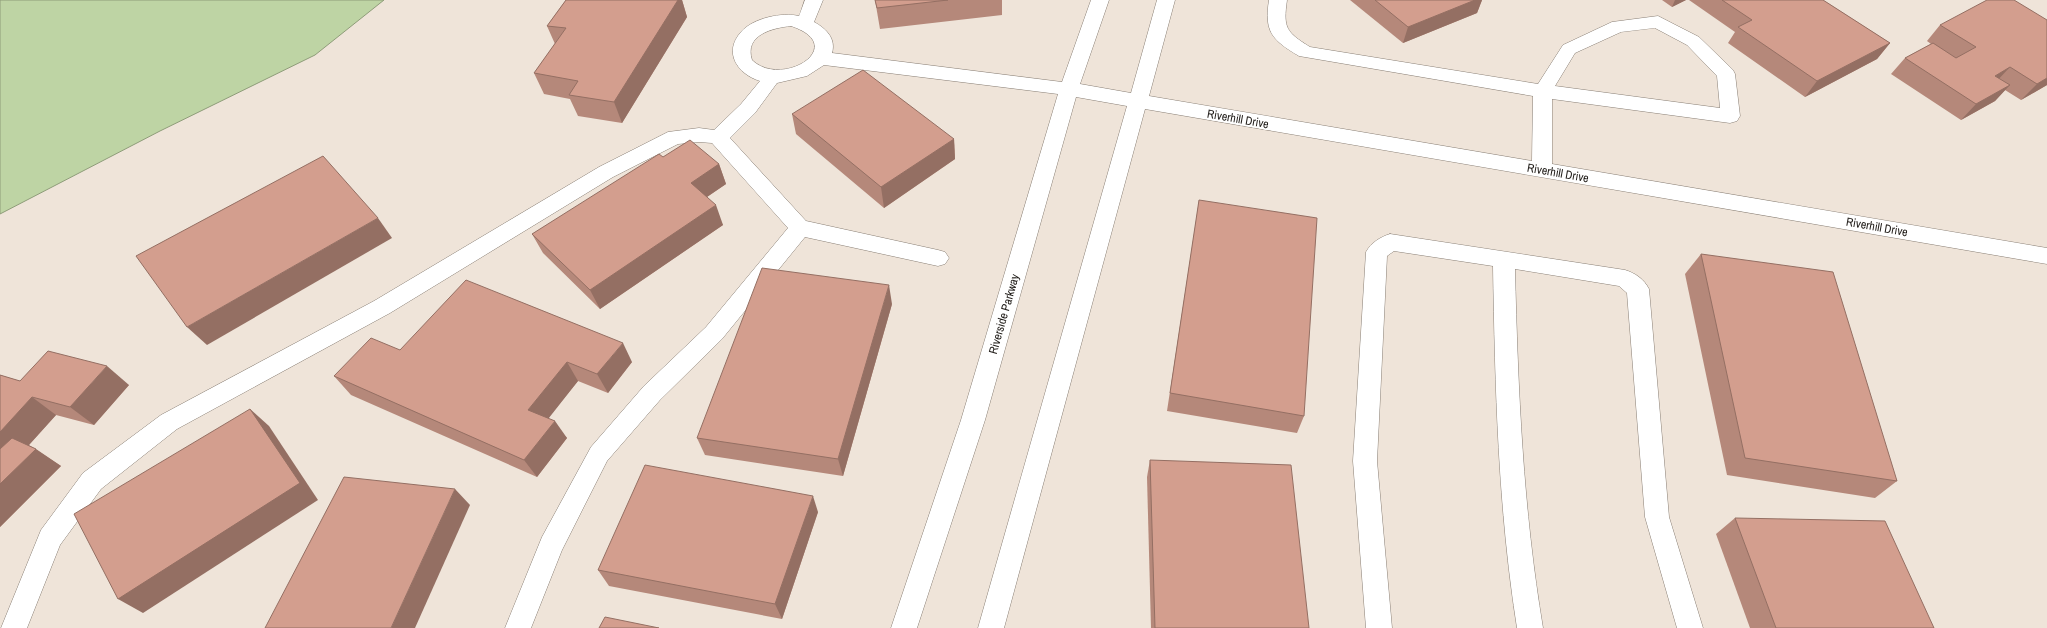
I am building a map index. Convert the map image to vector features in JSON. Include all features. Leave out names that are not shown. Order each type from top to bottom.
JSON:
[{"type":"street","points":[[805,23],[814,0]]},
{"type":"street","name":"Riverside Parkway","points":[[904,628],[973,420],[1069,89],[1100,0]]},
{"type":"street","points":[[992,628],[1166,0]]},
{"type":"street","points":[[1278,0],[1275,18],[1282,38],[1305,52],[1543,90],[1730,116],[1726,74],[1693,41],[1658,22],[1618,26],[1569,49],[1543,90],[1542,170]]},
{"type":"street","points":[[791,20],[805,23],[816,29],[823,38],[824,48],[820,58],[812,66],[800,72],[772,76],[757,73],[746,65],[741,56],[741,45],[748,35],[754,31],[775,22],[791,20]]},
{"type":"street","name":"Riverhill Drive","points":[[820,58],[1069,89],[2047,256]]},
{"type":"street","points":[[718,137],[742,116],[764,90],[772,76]]},
{"type":"street","points":[[14,628],[50,538],[92,481],[169,422],[382,307],[606,172],[675,137],[699,135],[718,137],[800,228],[938,258]]},
{"type":"street","points":[[518,628],[551,545],[599,454],[652,393],[714,333],[800,228]]},
{"type":"street","points":[[1379,628],[1364,461],[1377,252],[1390,242],[1625,278],[1638,289],[1657,517],[1690,628]]},
{"type":"street","points":[[1504,259],[1509,457],[1523,594],[1530,628]]},
{"type":"shaded area","points":[[0,0],[384,0],[315,55],[160,131],[0,214]]},
{"type":"building","points":[[566,0],[678,0],[614,102],[569,95],[578,81],[534,73],[566,28],[547,26]]},
{"type":"building","points":[[875,0],[948,0],[877,8]]},
{"type":"building","points":[[1375,0],[1475,0],[1408,27]]},
{"type":"building","points":[[1722,0],[1823,0],[1890,43],[1817,81],[1738,27],[1752,20]]},
{"type":"building","points":[[1987,0],[2014,0],[2047,20],[2047,78],[2037,84],[2010,67],[1995,76],[2010,85],[1976,104],[1905,58],[1933,43],[1956,58],[1976,47],[1940,25]]},
{"type":"building","points":[[863,70],[954,139],[881,187],[792,114]]},
{"type":"building","points":[[690,140],[719,164],[691,183],[716,205],[590,290],[532,234],[659,154],[663,157]]},
{"type":"building","points":[[323,156],[378,218],[187,327],[136,256]]},
{"type":"building","points":[[1199,200],[1317,218],[1304,416],[1170,393]]},
{"type":"building","points":[[1701,254],[1833,272],[1897,481],[1745,458]]},
{"type":"building","points":[[762,268],[889,285],[838,459],[697,438]]},
{"type":"building","points":[[466,280],[623,343],[597,374],[567,362],[528,410],[555,421],[524,460],[334,376],[371,338],[400,350]]},
{"type":"building","points":[[48,351],[107,366],[70,407],[32,397],[0,432],[0,375],[20,381]]},
{"type":"building","points":[[250,409],[300,483],[118,599],[74,514]]},
{"type":"building","points":[[12,438],[36,449],[0,484],[0,449]]},
{"type":"building","points":[[1150,460],[1291,465],[1309,628],[1155,628]]},
{"type":"building","points":[[645,465],[813,496],[775,604],[598,570]]},
{"type":"building","points":[[344,477],[455,489],[391,628],[265,628]]},
{"type":"building","points":[[1735,518],[1885,521],[1934,628],[1776,628]]},
{"type":"building","points":[[605,617],[659,628],[599,628]]}]
